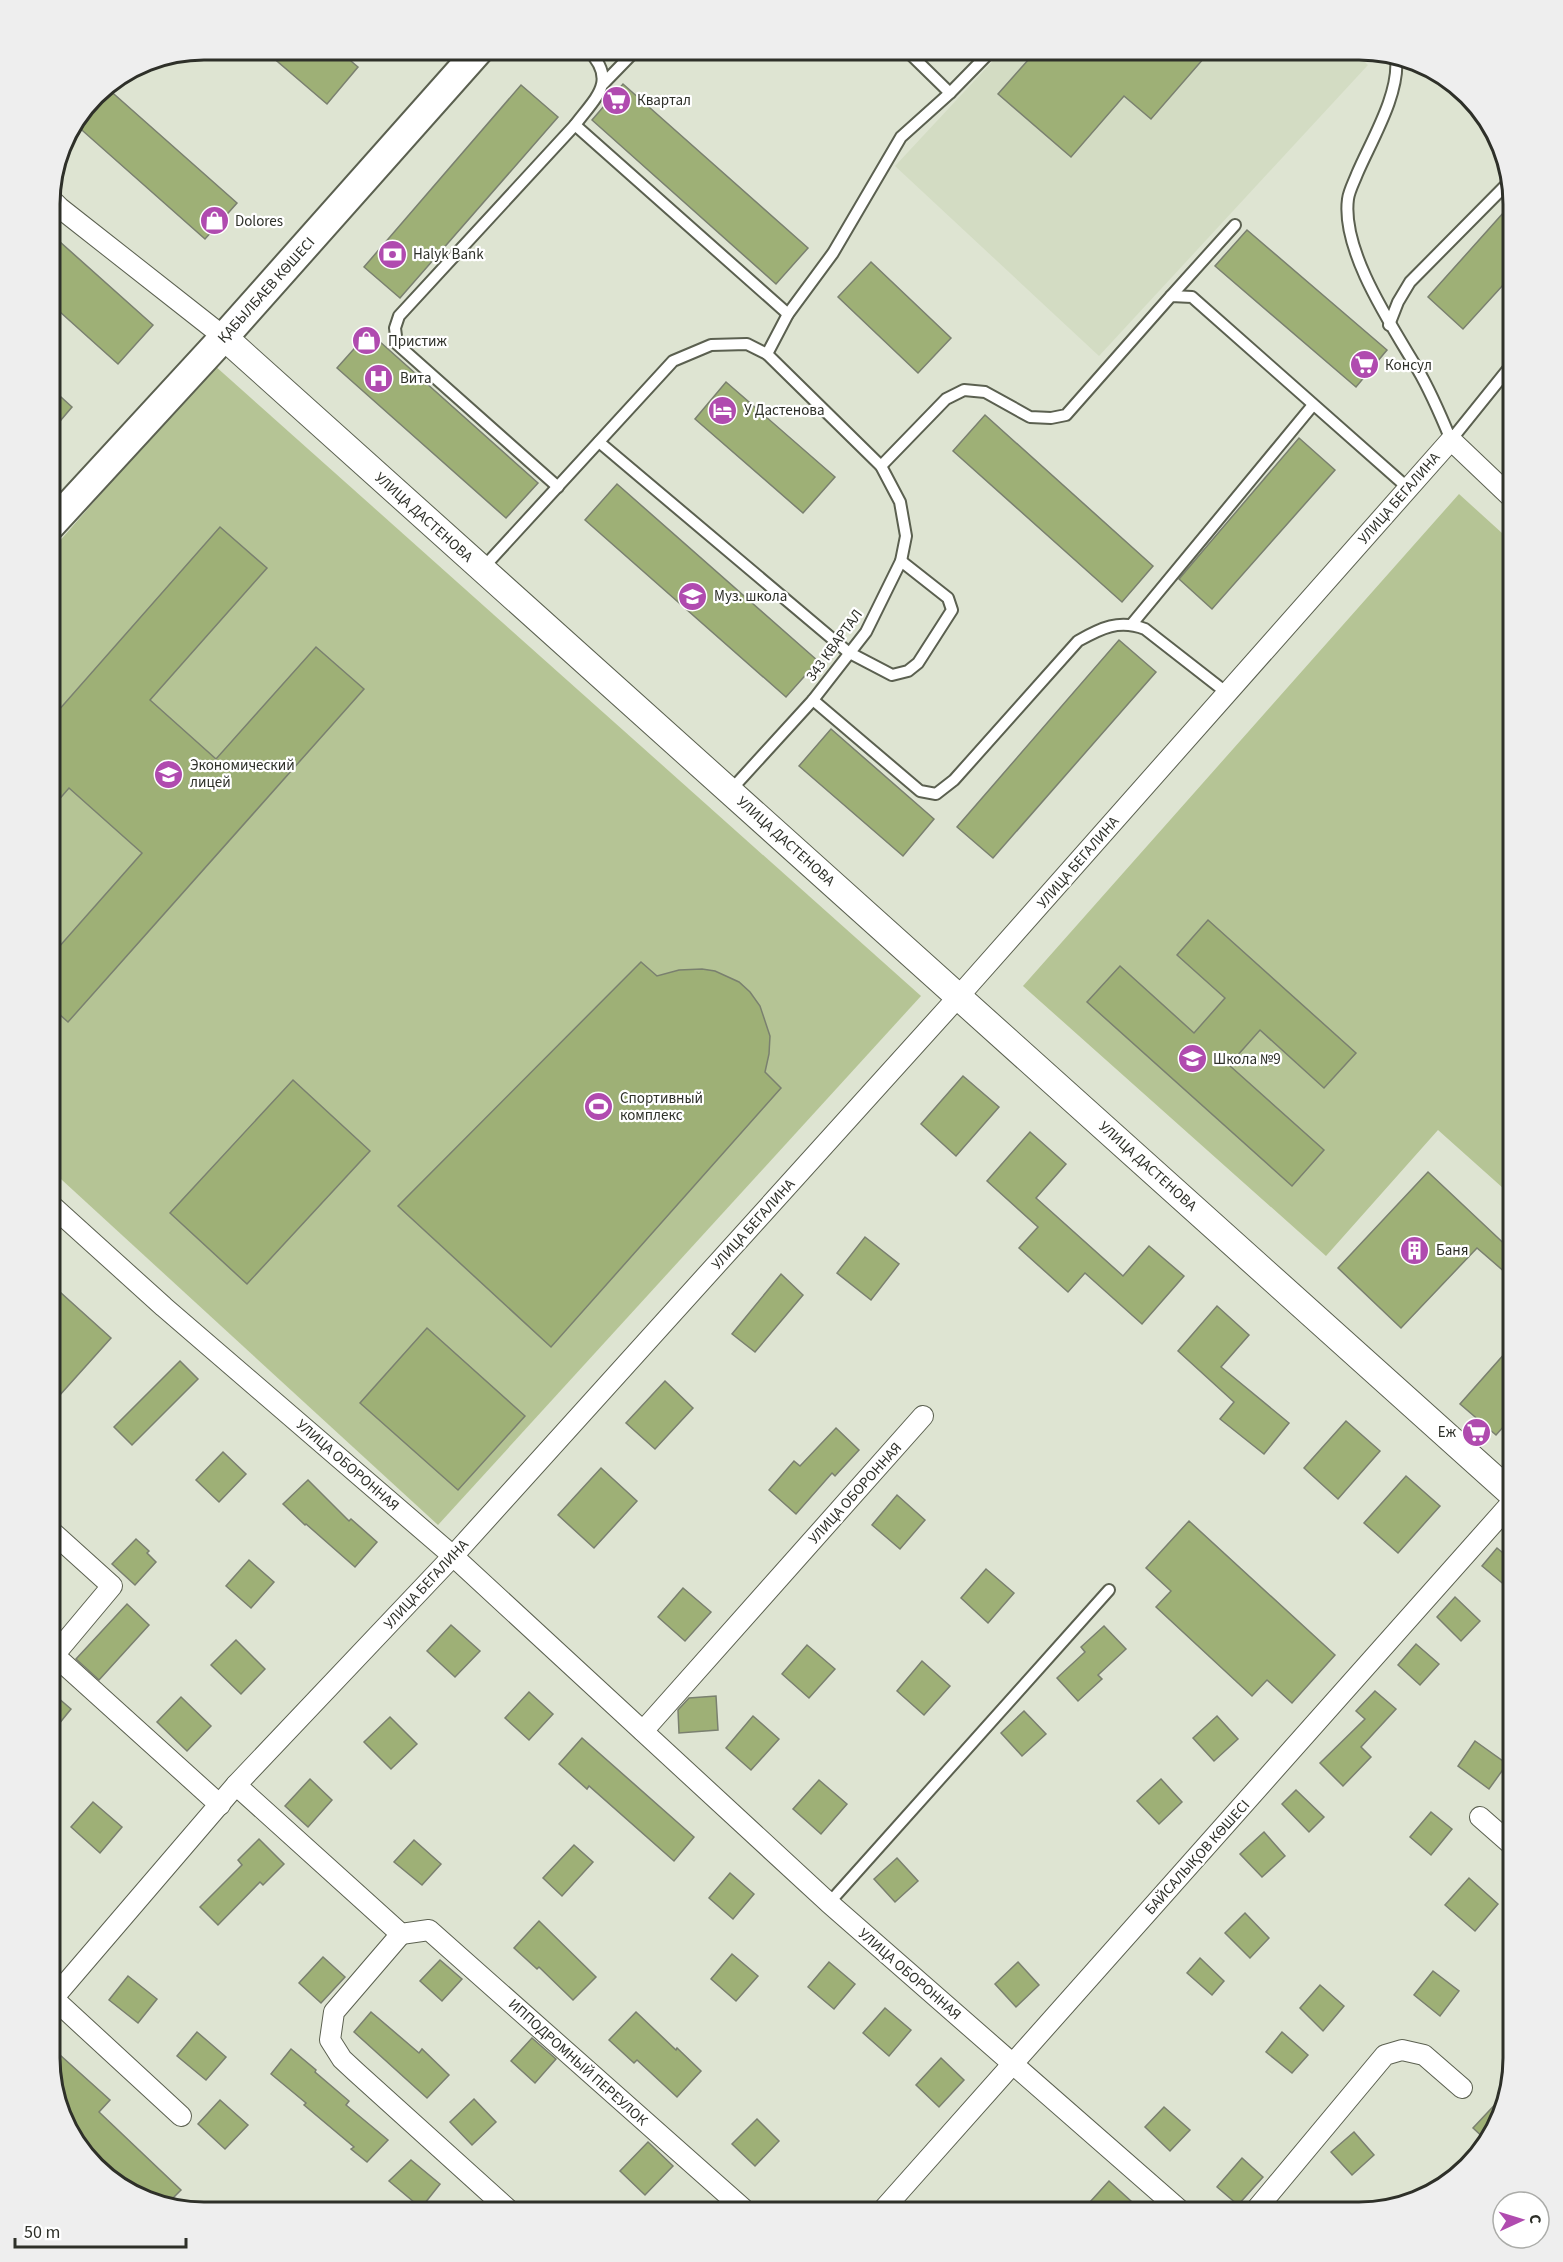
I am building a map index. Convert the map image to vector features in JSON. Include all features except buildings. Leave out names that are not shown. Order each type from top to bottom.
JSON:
[{"type":"main road","name":"ҚАБЫЛБАЕВ КӨШЕСІ","points":[[60,515],[224,337],[470,60]]},
{"type":"street","name":"УЛИЦА ДАСТЕНОВА","points":[[60,212],[224,337],[1503,1485]]},
{"type":"street","name":"УЛИЦА БЕГАЛИНА","points":[[60,1990],[236,1785],[453,1556],[960,996],[1450,440]]},
{"type":"street","points":[[1450,440],[1503,490]]},
{"type":"street","name":"УЛИЦА ОБОРОННАЯ","points":[[60,1213],[164,1307],[453,1556],[829,1903],[1171,2202]]},
{"type":"street","name":"УЛИЦА ОБОРОННАЯ","points":[[643,1731],[923,1416]]},
{"type":"street","name":"БАЙСАЛЫҚОВ КӨШЕСІ","points":[[890,2202],[1503,1513]]},
{"type":"street","points":[[60,1539],[112,1586],[60,1648]]},
{"type":"street","points":[[60,1664],[220,1805]]},
{"type":"street","points":[[236,1785],[401,1935],[334,2012],[330,2040],[342,2059],[500,2202]]},
{"type":"street","points":[[1480,1817],[1503,1837]]},
{"type":"street","name":"ИППОДРОМНЫЙ ПЕРЕУЛОК","points":[[401,1935],[429,1930],[736,2202]]},
{"type":"street","points":[[60,2008],[181,2116]]},
{"type":"street","points":[[1262,2202],[1385,2055],[1402,2050],[1424,2055],[1462,2088]]},
{"type":"lane","points":[[596,60],[603,68],[603,84]]},
{"type":"lane","points":[[558,487],[397,344],[395,328],[399,316],[575,125],[595,100],[603,84],[626,60]]},
{"type":"lane","points":[[916,60],[950,93]]},
{"type":"lane","points":[[767,354],[788,314],[833,253],[901,137],[982,60]]},
{"type":"lane","points":[[1397,66],[1392,92],[1348,197],[1347,223],[1355,252],[1389,325],[1423,380],[1450,440],[1503,376]]},
{"type":"lane","points":[[575,125],[788,314]]},
{"type":"lane","points":[[1389,325],[1398,302],[1410,282],[1502,189]]},
{"type":"lane","points":[[881,466],[946,399],[964,390],[985,392],[1030,417],[1051,418],[1066,415],[1235,225]]},
{"type":"lane","points":[[1171,296],[1192,297],[1408,488]]},
{"type":"lane","name":"343 КВАРТАЛ","points":[[599,442],[673,361],[711,345],[747,344],[767,354],[881,466],[900,502],[906,536],[901,561],[866,632],[848,652],[813,700],[730,791]]},
{"type":"lane","points":[[1131,624],[1313,405]]},
{"type":"lane","points":[[482,568],[599,442],[848,652],[892,675],[908,671],[918,663],[952,610],[948,597],[901,561]]},
{"type":"lane","points":[[813,700],[920,791],[936,794],[954,780],[1078,641],[1102,627],[1131,624],[1145,629],[1227,693]]},
{"type":"lane","points":[[829,1903],[1109,1590]]},
{"type":"shaded area","points":[[994,60],[1362,60],[1368,65],[1099,356],[895,166]]},
{"type":"green space","points":[[214,365],[921,996],[438,1525],[60,1178],[60,541]]},
{"type":"green space","points":[[1459,494],[1503,534],[1503,1188],[1438,1130],[1326,1256],[1023,986]]},
{"type":"place","name":"Квартал","points":[[616,100]]},
{"type":"place","name":"Dolores","points":[[214,221]]},
{"type":"place","name":"Halyk Bank","points":[[392,254]]},
{"type":"place","name":"Пристиж","points":[[367,341]]},
{"type":"place","name":"Консул","points":[[1364,365]]},
{"type":"place","name":"Вита","points":[[379,378]]},
{"type":"place","name":"У Дастенова","points":[[723,410]]},
{"type":"place","name":"Муз. школа","points":[[693,596]]},
{"type":"place","name":"Экономический лицей","points":[[169,774]]},
{"type":"place","name":"Школа №9","points":[[1192,1059]]},
{"type":"place","name":"Спортивный комплекс","points":[[599,1107]]},
{"type":"place","name":"Баня","points":[[1415,1250]]},
{"type":"place","name":"Еж","points":[[1477,1432]]}]
